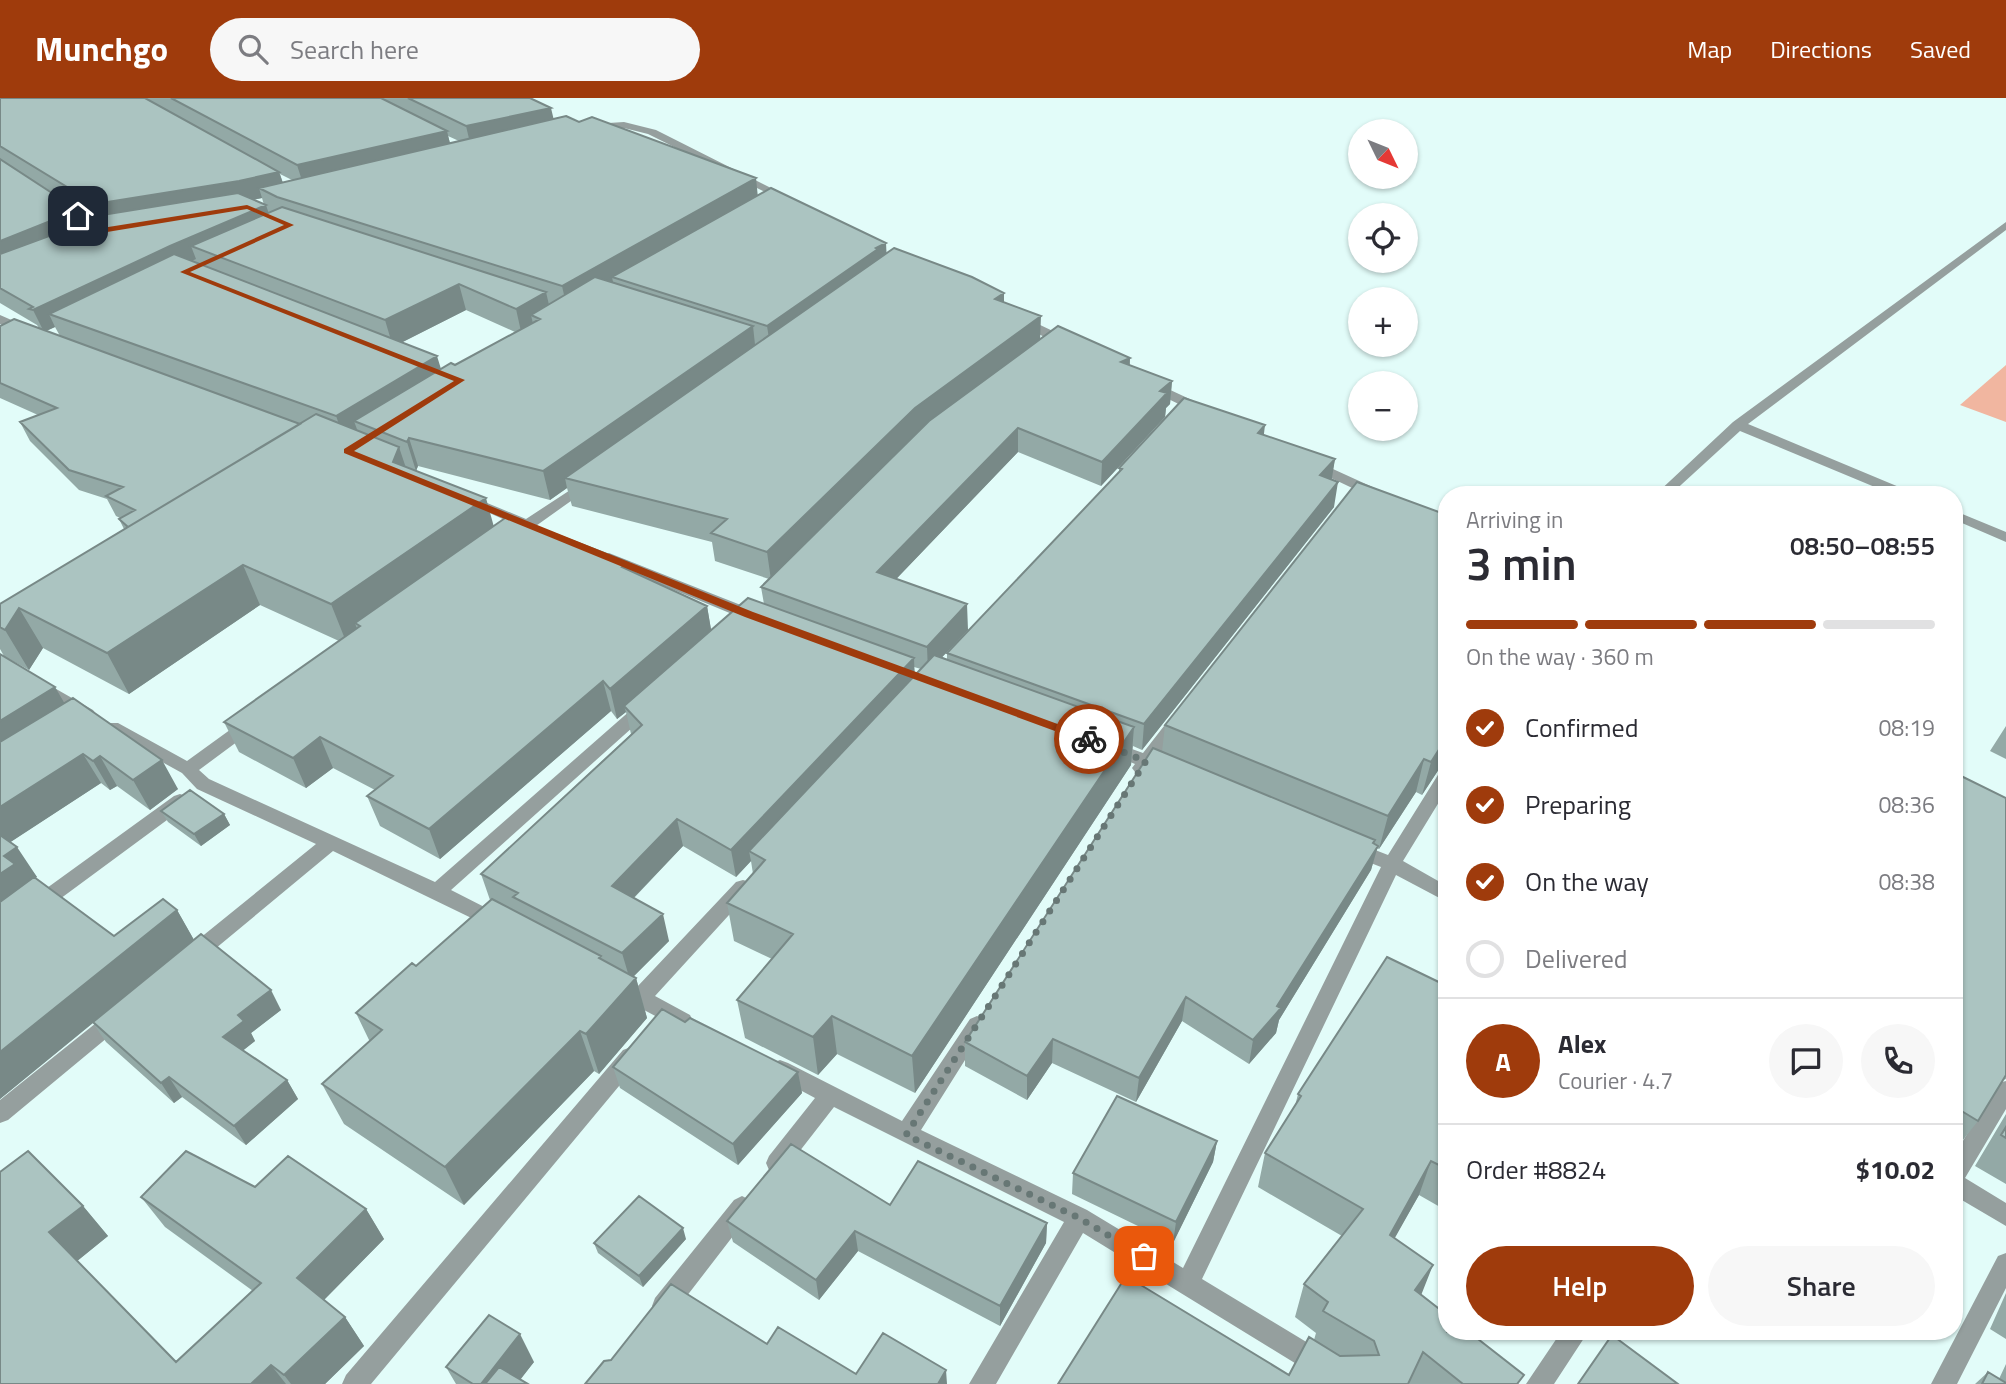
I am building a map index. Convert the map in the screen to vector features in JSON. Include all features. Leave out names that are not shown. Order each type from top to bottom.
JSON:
[{"type":"street","points":[[580,128],[624,125],[652,132],[773,197],[803,207]]},
{"type":"street","points":[[1671,486],[1738,425],[2006,225]]},
{"type":"street","points":[[1010,314],[1053,343],[1082,351]]},
{"type":"street","points":[[0,319],[44,340]]},
{"type":"street","points":[[1142,380],[1185,409],[1214,416]]},
{"type":"street","points":[[1738,425],[1884,486]]},
{"type":"street","points":[[1299,457],[1356,492],[1385,499]]},
{"type":"street","points":[[505,541],[534,527],[605,470]]},
{"type":"street","points":[[450,493],[534,527]]},
{"type":"street","points":[[1963,518],[2006,537]]},
{"type":"street","points":[[589,550],[774,624]]},
{"type":"street","points":[[0,662],[84,719],[188,769],[202,785],[438,891],[521,935]]},
{"type":"street","points":[[438,891],[656,698]]},
{"type":"street","points":[[1131,784],[1189,706]]},
{"type":"street","points":[[188,769],[267,712]]},
{"type":"street","points":[[1096,742],[1183,776]]},
{"type":"street","points":[[0,933],[202,785]]},
{"type":"street","points":[[1188,1282],[1392,864],[1438,789]]},
{"type":"street","points":[[180,966],[329,844]]},
{"type":"street","points":[[1342,844],[1392,864],[1438,889]]},
{"type":"street","points":[[640,998],[754,875]]},
{"type":"street","points":[[604,979],[702,1030]]},
{"type":"street","points":[[0,1113],[138,1000]]},
{"type":"street","points":[[906,1135],[989,1006]]},
{"type":"street","points":[[355,1384],[667,1013]]},
{"type":"street","points":[[761,1059],[906,1135],[1079,1218],[1352,1384]]},
{"type":"street","points":[[1963,1161],[2006,1090]]},
{"type":"street","points":[[653,1320],[831,1094]]},
{"type":"street","points":[[1963,1189],[2006,1215]]},
{"type":"street","points":[[982,1384],[1079,1218]]},
{"type":"street","points":[[1944,1384],[2006,1264]]},
{"type":"street","points":[[1539,1384],[1570,1340]]},
{"type":"shaded area","points":[[2006,365],[2006,422],[1960,405]]},
{"type":"building","points":[[0,98],[145,98],[279,172],[95,204],[0,146]]},
{"type":"building","points":[[171,98],[381,98],[447,131],[297,165]]},
{"type":"building","points":[[408,98],[530,98],[551,108],[466,126]]},
{"type":"building","points":[[566,116],[579,122],[592,117],[756,178],[562,286],[277,197],[259,188]]},
{"type":"building","points":[[0,159],[78,210],[0,241]]},
{"type":"building","points":[[771,188],[886,243],[767,326],[612,277]]},
{"type":"building","points":[[238,193],[266,205],[33,310],[29,309],[33,307],[0,288],[0,254],[96,216]]},
{"type":"building","points":[[282,207],[546,292],[516,309],[459,284],[385,320],[191,246]]},
{"type":"building","points":[[894,248],[972,277],[1004,293],[995,299],[1041,316],[915,408],[767,552],[711,533],[727,519],[565,478]]},
{"type":"building","points":[[174,254],[437,356],[336,416],[49,314]]},
{"type":"building","points":[[595,277],[753,326],[543,471],[409,438],[407,442],[354,421],[451,363],[455,365],[540,319],[531,315]]},
{"type":"building","points":[[14,319],[300,424],[128,527],[119,519],[135,510],[106,496],[123,487],[69,470],[20,422],[57,408],[0,383],[0,326]]},
{"type":"building","points":[[1058,326],[1130,358],[1121,362],[1172,381],[1160,391],[1167,393],[1102,462],[1018,428],[877,572],[967,604],[927,647],[761,587],[929,421]]},
{"type":"building","points":[[1184,398],[1265,425],[1258,433],[1335,459],[1320,475],[1338,482],[1144,724],[947,653],[1122,469],[1119,468]]},
{"type":"building","points":[[316,414],[399,447],[393,462],[486,498],[331,604],[243,565],[107,653],[19,608],[5,630],[0,627],[0,604]]},
{"type":"building","points":[[1357,482],[1438,512],[1438,751],[1431,762],[1424,759],[1388,816],[1165,725]]},
{"type":"building","points":[[508,516],[628,562],[622,567],[707,606],[610,689],[603,681],[429,829],[367,796],[393,776],[320,737],[293,758],[224,722],[360,626],[355,623]]},
{"type":"building","points":[[748,598],[914,658],[731,850],[677,819],[612,886],[663,914],[622,953],[513,897],[518,893],[481,874],[642,725],[624,706]]},
{"type":"building","points":[[0,654],[55,687],[0,721]]},
{"type":"building","points":[[934,655],[1134,727],[912,1056],[832,1016],[813,1037],[737,1000],[793,934],[727,903],[765,860],[749,851]]},
{"type":"building","points":[[73,698],[162,760],[133,780],[100,756],[93,761],[83,754],[0,807],[0,742]]},
{"type":"building","points":[[1153,748],[1375,840],[1373,843],[1378,846],[1277,1006],[1281,1008],[1253,1040],[1186,997],[1139,1078],[1053,1039],[1027,1076],[965,1042]]},
{"type":"building","points":[[1963,777],[2006,798],[2006,1075],[1978,1121],[1963,1112]]},
{"type":"building","points":[[190,790],[224,814],[194,834],[161,811]]},
{"type":"building","points":[[0,835],[17,847],[4,856],[15,864],[0,874]]},
{"type":"building","points":[[34,877],[114,936],[163,899],[177,910],[0,1052],[0,902]]},
{"type":"building","points":[[492,899],[601,956],[599,958],[636,978],[586,1034],[580,1031],[445,1167],[322,1084],[382,1030],[356,1013],[412,963],[416,966]]},
{"type":"building","points":[[201,934],[271,990],[238,1015],[244,1021],[223,1037],[287,1080],[234,1126],[169,1077],[161,1083],[93,1022]]},
{"type":"building","points":[[1387,957],[1438,982],[1438,1164],[1431,1161],[1390,1235],[1433,1265],[1415,1290],[1438,1308],[1438,1340],[1479,1340],[1524,1375],[1517,1384],[1463,1384],[1423,1352],[1408,1384],[1058,1384],[1126,1276],[1289,1375],[1309,1337],[1340,1356],[1379,1355],[1374,1341],[1323,1311],[1328,1302],[1304,1284],[1363,1209],[1265,1153],[1301,1096],[1298,1094]]},
{"type":"building","points":[[662,1009],[685,1022],[690,1018],[798,1072],[733,1144],[613,1067]]},
{"type":"building","points":[[1117,1096],[1217,1141],[1176,1222],[1073,1173]]},
{"type":"building","points":[[791,1144],[890,1205],[918,1161],[1047,1223],[1000,1306],[855,1231],[816,1280],[727,1221]]},
{"type":"building","points":[[28,1151],[83,1206],[49,1232],[176,1362],[261,1283],[141,1197],[186,1151],[255,1187],[288,1156],[366,1209],[297,1278],[345,1317],[284,1375],[271,1365],[251,1384],[0,1384],[0,1172]]},
{"type":"building","points":[[639,1196],[683,1228],[639,1276],[594,1243]]},
{"type":"building","points":[[671,1284],[767,1344],[778,1327],[856,1374],[883,1333],[946,1370],[938,1384],[585,1384],[604,1361],[611,1360]]},
{"type":"building","points":[[489,1315],[520,1334],[481,1384],[473,1384],[446,1367]]},
{"type":"building","points":[[1609,1340],[1619,1340],[1678,1384],[1578,1384]]},
{"type":"building","points":[[499,1367],[528,1384],[485,1384]]},
{"type":"building","points":[[1988,1372],[2006,1383],[2006,1384],[1982,1384]]},
{"type":"way so far","points":[[1089,739],[1146,761],[906,1135],[1079,1218],[1144,1256]]},
{"type":"route","points":[[78,216],[101,231],[247,207],[290,225],[184,272],[460,380],[347,451],[749,615],[1089,739]]}]
